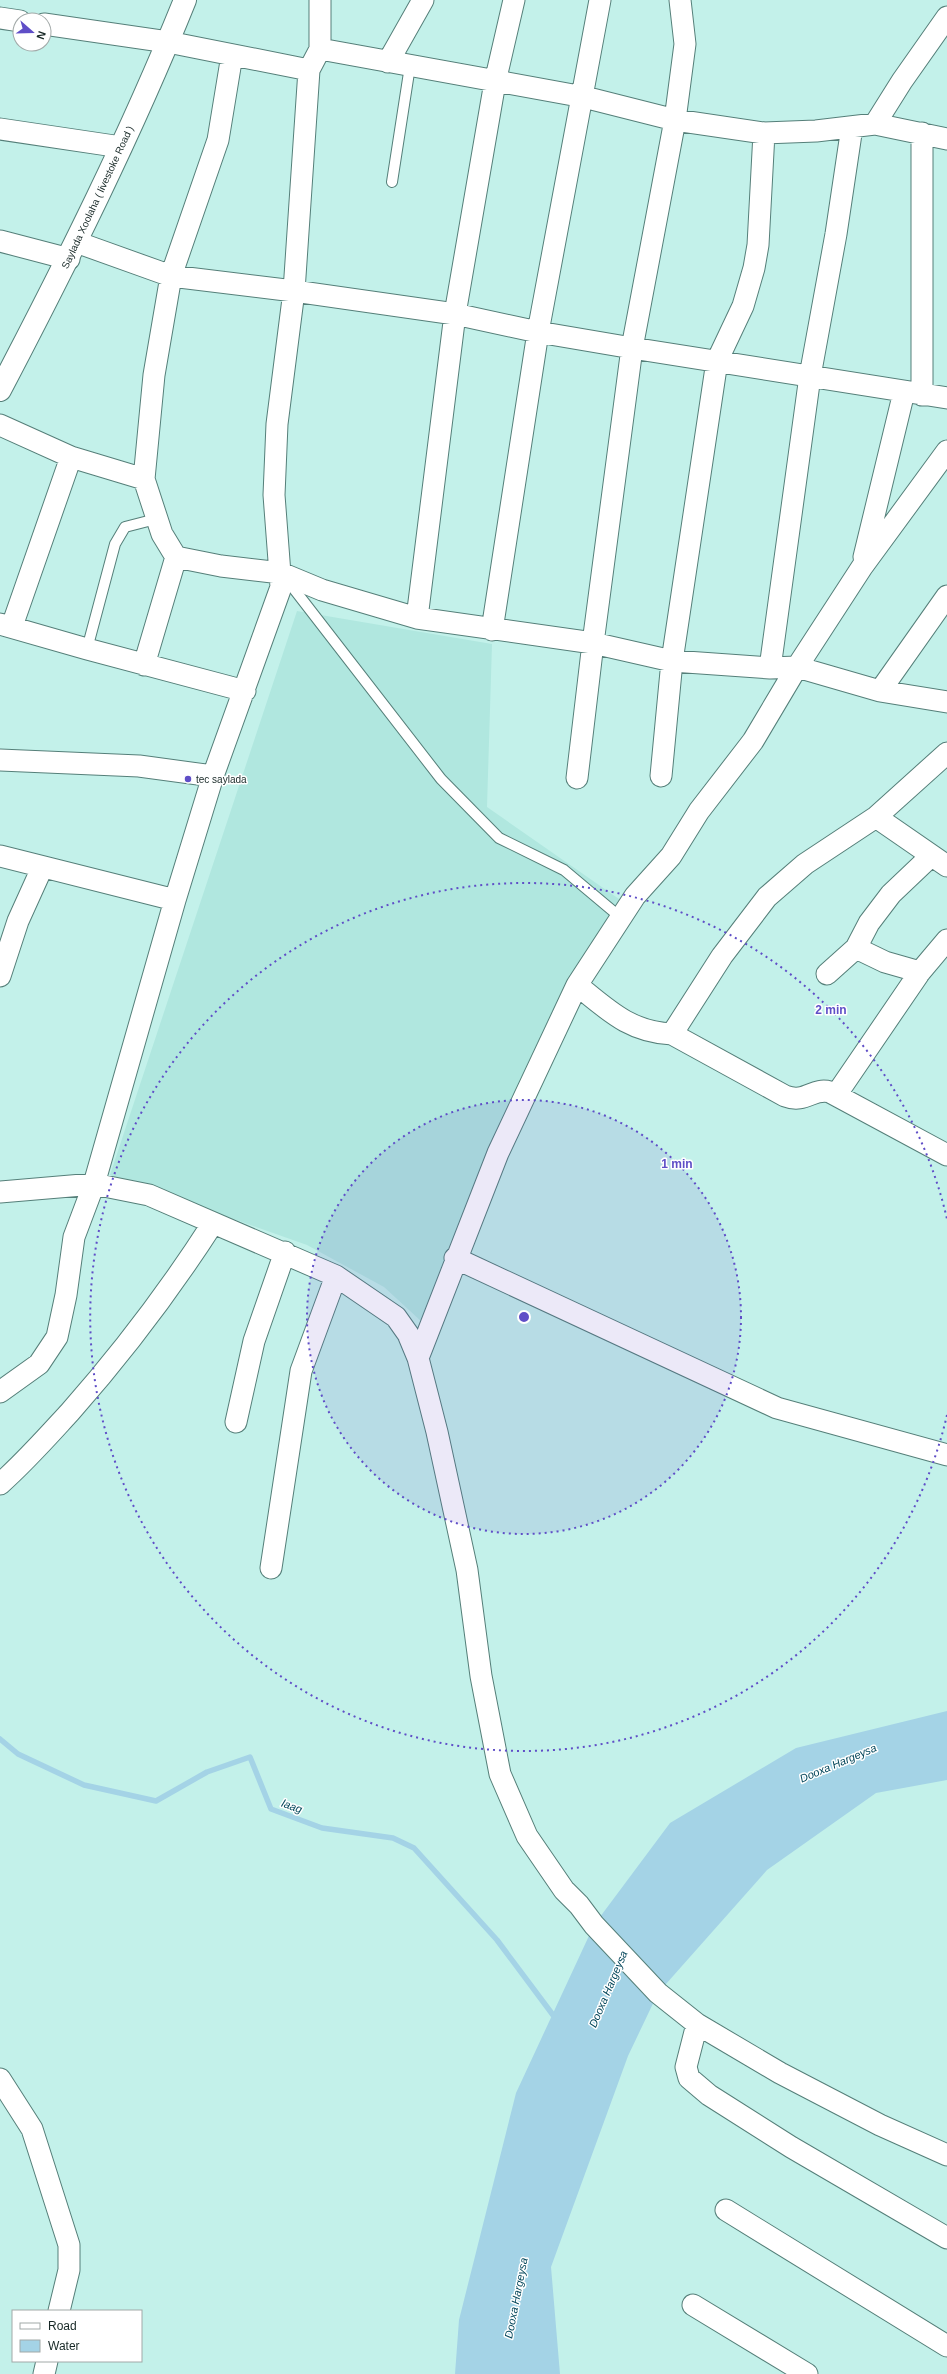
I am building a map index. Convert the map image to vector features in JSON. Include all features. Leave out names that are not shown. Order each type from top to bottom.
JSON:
[{"type":"street","name":"Saylada Xoolaha ( livestoke Road )","points":[[0,390],[73,251],[168,42],[185,0]]},
{"type":"street","points":[[0,1392],[39,1364],[57,1337],[66,1295],[74,1237],[94,1184],[175,900],[213,776],[281,586],[281,573],[275,536],[274,495],[277,424],[294,291],[309,70],[320,49],[320,0]]},
{"type":"street","points":[[388,62],[423,0]]},
{"type":"street","points":[[417,618],[455,314],[495,82],[514,0]]},
{"type":"street","points":[[492,630],[538,332],[584,97],[600,0]]},
{"type":"street","points":[[577,778],[593,642],[632,348],[674,120],[685,44],[680,0]]},
{"type":"street","points":[[875,124],[902,80],[947,17]]},
{"type":"street","points":[[0,18],[12,20]]},
{"type":"street","points":[[52,25],[168,42],[309,70]]},
{"type":"street","points":[[320,49],[584,97],[674,120],[764,133],[875,124],[947,139]]},
{"type":"street","points":[[232,54],[218,140],[171,276],[154,375],[144,479],[162,534],[176,557],[221,566],[281,573],[322,590],[417,618],[492,630],[593,642],[672,661],[770,668],[797,667],[880,691],[947,702]]},
{"type":"street","points":[[770,668],[810,376],[836,234],[852,127]]},
{"type":"street","points":[[0,129],[120,147]]},
{"type":"street","points":[[660,776],[672,661],[717,361],[742,306],[754,268],[758,245],[764,133]]},
{"type":"street","points":[[862,567],[913,394],[922,133]]},
{"type":"street","points":[[0,241],[73,251],[171,276],[294,291],[455,314],[538,332],[913,394],[947,398]]},
{"type":"street","points":[[0,425],[71,457],[144,479]]},
{"type":"street","points":[[418,1358],[455,1258],[498,1153],[577,985],[634,896],[671,856],[699,811],[753,741],[797,667],[862,567],[947,451]]},
{"type":"street","points":[[71,457],[6,625],[87,650],[244,690]]},
{"type":"street","points":[[144,665],[176,557]]},
{"type":"street","points":[[880,691],[947,596]]},
{"type":"street","points":[[672,1034],[722,956],[767,897],[805,864],[876,816],[947,752]]},
{"type":"street","points":[[0,760],[139,766],[213,776]]},
{"type":"street","points":[[828,974],[856,948],[869,923],[891,894],[939,861],[876,816]]},
{"type":"street","points":[[0,856],[42,868],[175,900]]},
{"type":"street","points":[[0,976],[18,921],[42,868]]},
{"type":"street","points":[[836,1095],[920,972],[947,940]]},
{"type":"street","points":[[856,948],[885,962],[920,972]]},
{"type":"street","points":[[577,985],[616,1017],[652,1033],[672,1034],[785,1096],[799,1100],[825,1090],[944,1147]]},
{"type":"street","points":[[0,1192],[94,1184],[150,1195],[213,1223],[285,1252],[336,1276],[396,1317],[408,1334],[418,1358],[437,1432],[467,1570],[481,1676],[500,1774],[527,1836],[564,1890],[658,1993],[697,2024],[780,2073],[880,2125],[947,2155]]},
{"type":"street","points":[[0,1484],[22,1465],[113,1363],[157,1307],[213,1223]]},
{"type":"street","points":[[236,1422],[254,1341],[285,1252]]},
{"type":"street","points":[[455,1258],[777,1408],[947,1455]]},
{"type":"street","points":[[271,1568],[301,1371],[336,1276]]},
{"type":"street","points":[[697,2024],[686,2067],[689,2078],[709,2095],[791,2147],[947,2238]]},
{"type":"street","points":[[0,2079],[32,2129],[69,2246],[69,2270],[59,2310]]},
{"type":"street","points":[[726,2210],[947,2346]]},
{"type":"street","points":[[693,2305],[807,2374]]},
{"type":"street","points":[[44,2374],[47,2362]]},
{"type":"lane","points":[[392,182],[410,66]]},
{"type":"lane","points":[[87,650],[115,544],[125,527],[156,519]]},
{"type":"lane","points":[[281,573],[446,785],[499,838],[564,870],[620,917]]},
{"type":"shaded area","points":[[297,611],[492,644],[487,807],[619,899],[422,1322],[384,1287],[307,1245],[110,1175]]},
{"type":"water","name":"Dooxa Hargeysa","points":[[947,1711],[947,1780],[876,1793],[767,1870],[658,1993],[628,2056],[551,2267],[560,2374],[455,2374],[459,2320],[516,2093],[594,1925],[670,1823],[796,1748]]},
{"type":"waterway","name":"laag","points":[[0,1739],[18,1754],[84,1785],[156,1801],[207,1772],[250,1757],[271,1809],[322,1828],[393,1838],[414,1848],[497,1940],[553,2015]]},
{"type":"place","name":"tec saylada","points":[[188,779]]}]
